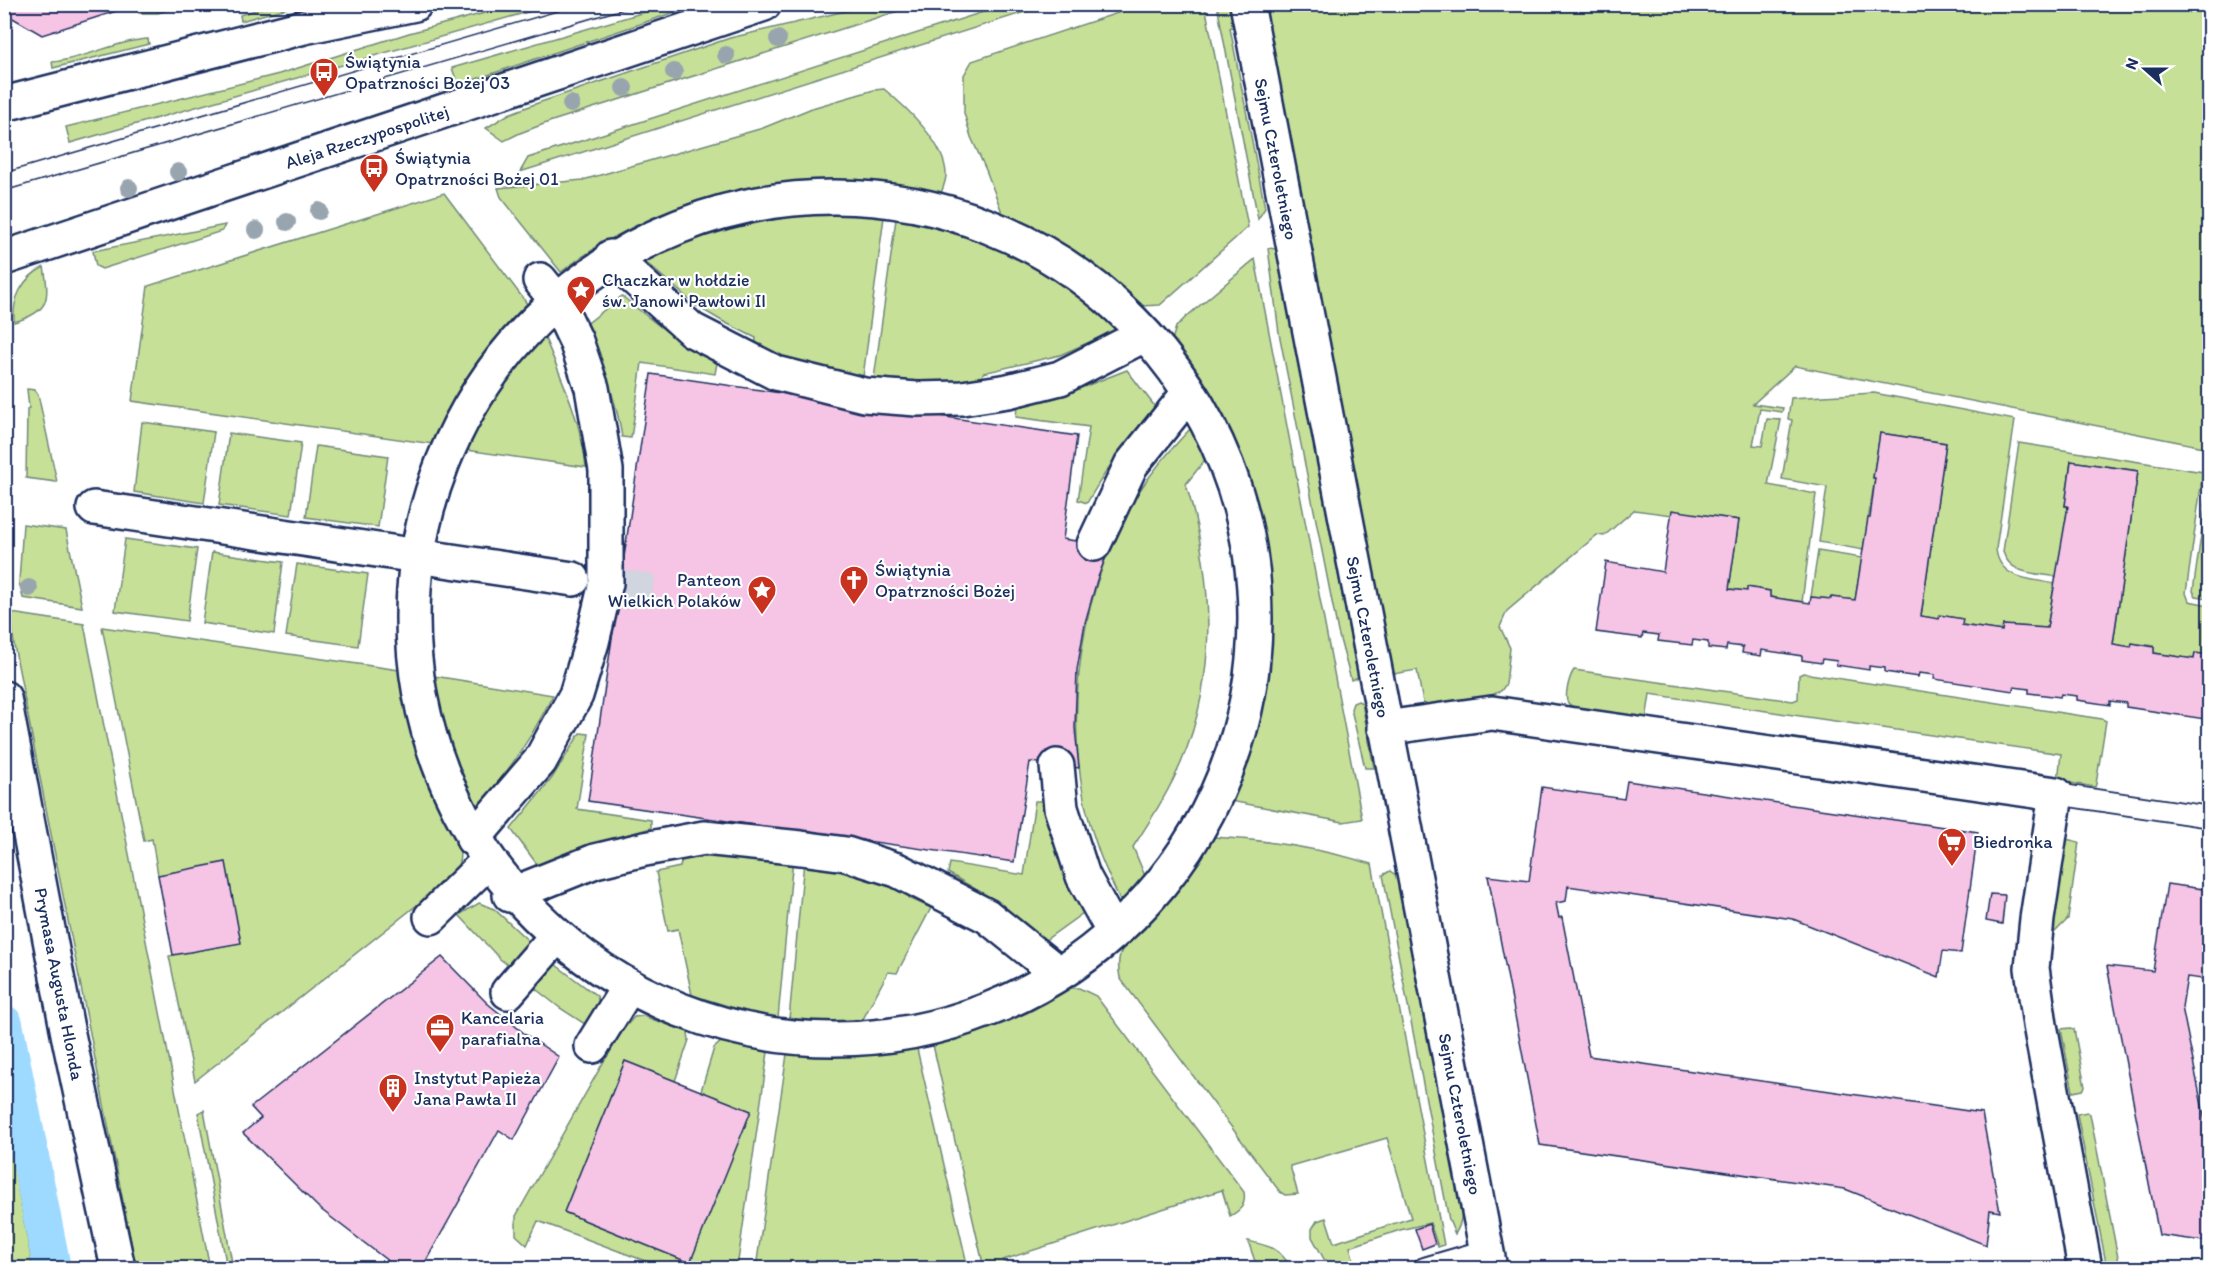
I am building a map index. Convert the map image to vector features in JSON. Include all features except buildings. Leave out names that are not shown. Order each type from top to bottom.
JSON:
[{"type":"street","points":[[4,104],[295,29],[415,4]]},
{"type":"street","name":"Aleja Rzeczypospolitej","points":[[4,258],[764,4]]},
{"type":"street","name":"Sejmu Czteroletniego","points":[[1247,4],[1488,1259]]},
{"type":"street","points":[[799,195],[893,201],[949,213],[1008,234],[1083,277],[1160,351],[1213,431],[1242,510],[1258,634],[1243,717],[1221,778],[1201,824],[1165,880],[1094,950],[1026,994],[959,1024],[893,1036],[823,1040],[782,1039],[736,1029],[692,1016],[596,970],[537,926],[510,896],[480,850],[430,749],[416,684],[426,557],[448,447],[480,386],[548,290],[611,257],[714,208],[774,196],[799,195]]},
{"type":"street","points":[[611,257],[692,330],[776,373],[864,395],[917,399],[962,398],[1008,391],[1060,378],[1144,335]]},
{"type":"street","points":[[431,917],[540,761],[576,695],[592,642],[606,470],[592,388],[576,341],[548,290]]},
{"type":"street","points":[[1094,544],[1131,465],[1188,394]]},
{"type":"street","points":[[94,508],[598,582]]},
{"type":"street","name":"Prymasa Augusta Hlonda","points":[[4,698],[68,1034],[118,1269]]},
{"type":"street","points":[[1385,728],[1492,713],[2056,794],[2032,968],[2040,1025],[2085,1269]]},
{"type":"street","points":[[1057,766],[1061,808],[1083,876],[1113,931]]},
{"type":"street","points":[[510,896],[596,861],[704,838],[846,854],[897,870],[987,916],[1058,973]]},
{"type":"street","points":[[508,992],[554,939]]},
{"type":"street","points":[[592,1046],[629,986]]},
{"type":"lane","points":[[2056,794],[2210,817]]},
{"type":"lane","points":[[1424,1269],[1488,1259]]},
{"type":"green space","points":[[274,4],[298,5],[241,21],[240,15]]},
{"type":"green space","points":[[1008,4],[1047,5],[520,172],[528,158]]},
{"type":"green space","points":[[154,5],[185,5],[158,13],[139,13],[138,9]]},
{"type":"green space","points":[[515,5],[552,5],[70,143],[66,127],[279,74],[409,33]]},
{"type":"green space","points":[[669,5],[696,5],[458,85],[452,68]]},
{"type":"green space","points":[[871,5],[917,5],[552,121],[504,141],[486,128],[509,114],[535,104],[730,38]]},
{"type":"green space","points":[[1142,5],[1205,5],[1248,227],[1160,305],[1141,306],[1130,294],[1049,235],[1003,215],[971,137],[964,113],[964,75],[972,61]]},
{"type":"green space","points":[[1217,5],[1230,5],[1234,26],[1230,28],[1265,208],[1258,219]]},
{"type":"green space","points":[[1264,5],[2209,5],[2209,448],[1795,366],[1753,404],[1783,408],[1782,412],[1760,409],[1753,445],[1762,446],[1767,419],[1781,420],[1768,485],[1816,494],[1802,602],[1770,597],[1770,591],[1748,588],[1747,591],[1729,589],[1739,520],[1673,511],[1672,515],[1634,510],[1604,536],[1597,535],[1507,611],[1500,627],[1510,648],[1506,684],[1501,691],[1487,697],[1424,708],[1417,670],[1393,674]]},
{"type":"green space","points":[[148,39],[149,44],[53,68],[52,62],[136,40]]},
{"type":"green space","points":[[884,89],[923,127],[939,151],[946,175],[941,193],[891,183],[841,179],[791,181],[742,189],[694,202],[647,220],[603,244],[561,272],[501,197],[498,188],[583,180],[763,128],[812,108]]},
{"type":"green space","points":[[444,193],[528,305],[499,336],[473,370],[451,406],[433,444],[132,401],[148,286]]},
{"type":"green space","points":[[843,214],[884,217],[863,377],[795,366],[777,360],[777,355],[755,351],[756,338],[698,307],[643,260],[701,237],[758,221]]},
{"type":"green space","points":[[896,219],[947,229],[1017,258],[1059,282],[1117,330],[1060,355],[983,373],[982,380],[907,384],[874,379]]},
{"type":"green space","points":[[225,225],[222,231],[102,269],[96,266],[93,251]]},
{"type":"green space","points":[[1268,248],[1276,249],[1358,677],[1351,680],[1338,632],[1279,333]]},
{"type":"green space","points":[[1255,259],[1362,819],[1343,822],[1230,801],[1244,767],[1254,732],[1267,660],[1269,624],[1264,551],[1250,484],[1234,439],[1210,395],[1172,340],[1176,327],[1186,317]]},
{"type":"green space","points":[[44,267],[47,288],[44,303],[34,314],[14,322],[15,305],[20,290],[30,277]]},
{"type":"green space","points":[[622,296],[679,340],[717,363],[715,374],[642,363],[631,438],[622,437],[607,380],[584,326]]},
{"type":"green space","points":[[544,336],[575,417],[586,467],[466,450],[500,389]]},
{"type":"green space","points":[[1127,370],[1156,408],[1118,453],[1087,503],[1078,500],[1089,427],[1016,417],[1017,407],[1055,398]]},
{"type":"green space","points":[[27,389],[35,390],[38,394],[57,482],[26,478],[27,409],[29,408]]},
{"type":"green space","points":[[1874,393],[2015,420],[1996,549],[1998,559],[2010,572],[2027,579],[2056,584],[2047,628],[2003,625],[2002,631],[1962,625],[1962,619],[1940,615],[1939,619],[1921,616],[1946,443],[1880,433],[1863,550],[1819,542],[1827,487],[1782,479],[1792,420],[1788,419],[1791,398]]},
{"type":"green space","points":[[142,422],[214,432],[204,503],[134,492]]},
{"type":"green space","points":[[1191,428],[1205,460],[1186,484],[1202,553],[1206,589],[1208,624],[1202,695],[1181,763],[1159,806],[1133,847],[1145,876],[1121,903],[1099,852],[1087,810],[1079,766],[1077,720],[1079,674],[1086,629],[1097,585],[1112,542],[1145,483]]},
{"type":"green space","points":[[229,433],[301,443],[291,515],[219,505]]},
{"type":"green space","points":[[2019,443],[2203,472],[2186,593],[2189,601],[2209,605],[2209,655],[2195,653],[2194,659],[2154,653],[2154,646],[2132,643],[2131,647],[2113,644],[2138,471],[2071,461],[2065,506],[2068,506],[2057,577],[2025,572],[2006,560],[2003,552]]},
{"type":"green space","points":[[316,446],[388,456],[378,527],[306,517]]},
{"type":"green space","points":[[2209,480],[2210,598],[2196,596],[2193,591]]},
{"type":"green space","points":[[23,524],[66,530],[82,607],[23,598],[19,582]]},
{"type":"green space","points":[[125,539],[197,549],[187,621],[115,611]]},
{"type":"green space","points":[[1818,551],[1862,558],[1855,600],[1811,597]]},
{"type":"green space","points":[[212,552],[283,562],[274,634],[202,623]]},
{"type":"green space","points":[[297,564],[368,574],[358,646],[286,636]]},
{"type":"green space","points":[[11,613],[84,624],[210,1268],[136,1268],[14,645]]},
{"type":"green space","points":[[102,627],[399,670],[407,716],[419,761],[430,790],[459,848],[458,864],[451,878],[195,1081],[169,956],[240,943],[225,863],[158,875],[152,839],[144,841]]},
{"type":"green space","points":[[1574,670],[1793,701],[1798,699],[1799,675],[1803,673],[2106,721],[2095,787],[2058,781],[2061,754],[1650,694],[1646,720],[1574,708],[1567,701],[1567,690]]},
{"type":"green space","points":[[434,676],[553,695],[519,754],[476,808],[444,727]]},
{"type":"green space","points":[[1358,701],[1362,703],[1374,768],[1365,768],[1351,709],[1353,703]]},
{"type":"green space","points":[[580,733],[589,734],[577,809],[651,820],[651,828],[588,846],[539,867],[511,829],[552,778]]},
{"type":"green space","points":[[1035,801],[1044,801],[1060,858],[1083,913],[1044,941],[991,898],[948,873],[950,863],[1024,875]]},
{"type":"green space","points":[[1213,837],[1293,846],[1333,853],[1372,864],[1444,1245],[1438,1247],[1430,1223],[1400,1230],[1350,1247],[1356,1268],[1335,1268],[1324,1259],[1312,1237],[1312,1229],[1317,1221],[1326,1218],[1334,1243],[1411,1218],[1387,1138],[1290,1166],[1298,1194],[1285,1195],[1280,1192],[1120,978],[1119,958],[1124,946],[1166,903]]},
{"type":"green space","points":[[2066,839],[2079,842],[2068,919],[2054,933],[2051,940]]},
{"type":"green space","points":[[729,854],[793,858],[778,1018],[757,1015],[692,995],[678,929],[668,931],[656,872],[680,867],[682,858]]},
{"type":"green space","points":[[804,861],[835,864],[909,890],[909,898],[931,908],[897,973],[888,972],[862,1021],[829,1022],[789,1019]]},
{"type":"green space","points":[[1390,871],[1397,876],[1425,1026],[1460,1187],[1461,1217],[1455,1234],[1449,1220],[1383,875]]},
{"type":"green space","points":[[479,903],[494,909],[535,947],[514,970],[500,959],[459,915]]},
{"type":"green space","points":[[548,959],[597,996],[600,1007],[591,1028],[528,983]]},
{"type":"green space","points":[[1068,988],[1079,988],[1096,996],[1244,1192],[1243,1204],[1230,1216],[1222,1190],[1003,1260],[1006,1268],[984,1268],[933,1045],[1007,1022]]},
{"type":"green space","points":[[643,1016],[688,1032],[689,1040],[675,1081],[625,1061],[564,1212],[690,1263],[701,1091],[714,1048],[721,1042],[768,1052],[737,1268],[675,1268],[656,1265],[538,1221],[527,1245],[516,1235],[516,1216],[620,1033],[634,1017]]},
{"type":"green space","points":[[2061,1029],[2074,1029],[2085,1087],[2083,1090],[2073,1092]]},
{"type":"green space","points":[[917,1049],[968,1268],[756,1268],[787,1054],[852,1056]]},
{"type":"green space","points":[[204,1110],[233,1268],[227,1268],[198,1113]]},
{"type":"green space","points":[[2087,1112],[2090,1114],[2120,1268],[2107,1268],[2077,1114]]},
{"type":"green space","points":[[5,1121],[33,1268],[5,1268]]},
{"type":"green space","points":[[1248,1241],[1274,1249],[1292,1268],[1255,1268],[1257,1267]]},
{"type":"waterway","points":[[4,1024],[52,1268]]},
{"type":"tunnel","points":[[620,586],[665,593]]},
{"type":"tram line","points":[[4,173],[581,4]]},
{"type":"tram line","points":[[4,191],[640,4]]},
{"type":"place","name":"Świątynia Opatrzności Bożej 03","points":[[324,98]]},
{"type":"place","name":"Świątynia Opatrzności Bożej 01","points":[[374,194]]},
{"type":"place","name":"Chaczkar w hołdzie św. Janowi Pawłowi II","points":[[581,316]]},
{"type":"place","name":"Świątynia Opatrzności Bożej","points":[[854,606]]},
{"type":"place","name":"Panteon Wielkich Polaków","points":[[762,616]]},
{"type":"place","name":"Biedronka","points":[[1952,868]]},
{"type":"place","name":"Kancelaria parafialna","points":[[440,1054]]},
{"type":"place","name":"Instytut Papieża Jana Pawła II","points":[[393,1114]]}]
